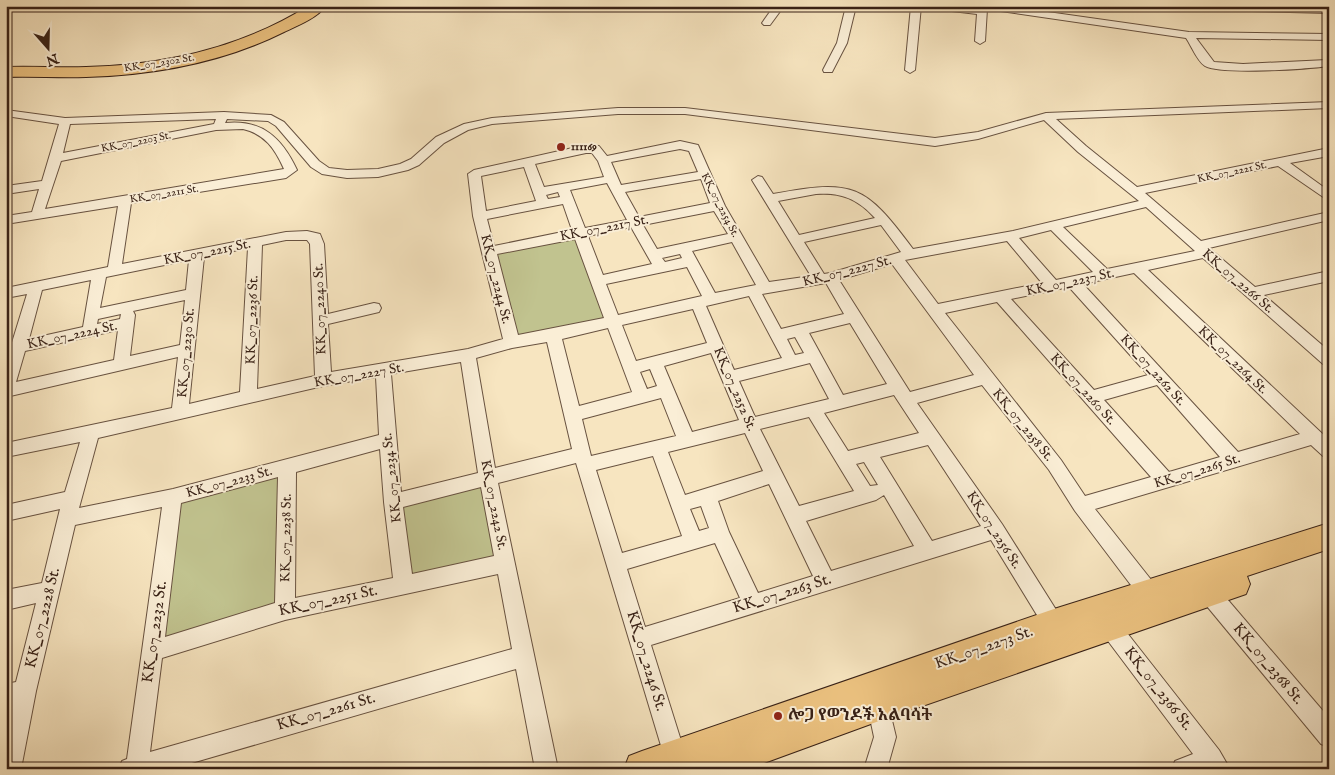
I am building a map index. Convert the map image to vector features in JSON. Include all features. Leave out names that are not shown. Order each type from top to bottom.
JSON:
[{"type":"main road","name":"KK_07_2302 St.","points":[[6,72],[88,72],[176,62],[257,39],[304,16],[319,6]]},
{"type":"main road","name":"KK_07_2302 St.","points":[[95,56],[153,52],[186,45],[250,26],[283,11]]},
{"type":"main road","points":[[6,58],[68,56]]},
{"type":"main road","name":"KK_07_2273 St.","points":[[642,769],[685,765],[876,696],[1202,585],[1329,536]]},
{"type":"main road","name":"KK_07_2273 St.","points":[[1202,585],[1329,554]]},
{"type":"street","points":[[767,23],[779,6]]},
{"type":"street","points":[[828,70],[842,43],[851,6]]},
{"type":"street","points":[[910,70],[916,6]]},
{"type":"street","points":[[935,6],[983,8],[1188,35],[1329,37]]},
{"type":"street","points":[[1171,6],[1329,10]]},
{"type":"street","points":[[980,41],[983,8]]},
{"type":"street","points":[[1188,35],[1207,63],[1212,65],[1243,67],[1326,63]]},
{"type":"street","points":[[6,113],[65,121],[224,115],[270,118],[280,124],[315,164],[326,170],[347,174],[378,173],[404,167],[415,162],[440,140],[464,127],[492,121],[618,111],[685,111],[935,142],[975,138],[1046,116],[1329,105]]},
{"type":"street","points":[[216,127],[224,115]]},
{"type":"street","points":[[1046,116],[1082,149],[1147,202]]},
{"type":"street","points":[[37,215],[56,158],[65,121]]},
{"type":"street","points":[[216,127],[238,125],[258,128],[275,141],[287,159],[290,172]]},
{"type":"street","name":"KK_07_2203 St.","points":[[56,158],[216,127]]},
{"type":"street","name":"KK_07_2254 St.","points":[[604,160],[689,145],[694,148],[718,206],[736,237],[759,289]]},
{"type":"street","points":[[541,198],[529,163],[591,148],[599,152],[614,184],[660,268]]},
{"type":"street","name":"KK_07_2221 St.","points":[[1135,191],[1329,152]]},
{"type":"street","points":[[1280,162],[1329,197]]},
{"type":"street","name":"KK_07_2244 St.","points":[[512,342],[480,216],[474,174],[529,163]]},
{"type":"street","name":"KK_07_2211 St.","points":[[6,220],[290,172]]},
{"type":"street","points":[[641,395],[600,280],[565,193],[614,184],[704,175]]},
{"type":"street","name":"KK_07_2256 St.","points":[[758,180],[795,240],[853,317],[902,394],[995,530],[1060,632]]},
{"type":"street","points":[[6,190],[46,184]]},
{"type":"street","points":[[769,199],[816,191],[843,190],[866,202],[883,220]]},
{"type":"street","name":"KK_07_2244 St.","points":[[480,216],[565,193]]},
{"type":"street","points":[[88,330],[91,315],[107,272],[125,201]]},
{"type":"street","name":"KK_07_2227 St.","points":[[6,450],[91,433],[323,380],[468,355],[512,342],[614,322],[704,300],[825,279],[903,257],[1054,226],[1147,202]]},
{"type":"street","name":"KK_07_2266 St.","points":[[1147,202],[1329,360]]},
{"type":"street","name":"KK_07_2217 St.","points":[[490,251],[718,206]]},
{"type":"street","name":"KK_07_2237 St.","points":[[935,310],[1137,268],[1329,216]]},
{"type":"street","points":[[795,240],[883,220]]},
{"type":"street","name":"KK_07_2227 St.","points":[[883,220],[903,257]]},
{"type":"street","points":[[1054,226],[1104,274]]},
{"type":"street","name":"KK_07_2215 St.","points":[[6,292],[255,242],[303,235],[315,237]]},
{"type":"street","name":"KK_07_2240 St.","points":[[315,237],[323,380]]},
{"type":"street","points":[[653,255],[736,237]]},
{"type":"street","points":[[1014,241],[1052,285]]},
{"type":"street","name":"KK_07_2236 St.","points":[[248,398],[255,242]]},
{"type":"street","points":[[683,248],[691,261],[704,300]]},
{"type":"street","name":"KK_07_2230 St.","points":[[180,413],[196,254]]},
{"type":"street","name":"KK_07_2258 St.","points":[[903,257],[935,310],[985,378],[1055,465],[1081,505],[1155,601]]},
{"type":"street","points":[[600,280],[691,261]]},
{"type":"street","name":"KK_07_2264 St.","points":[[1137,268],[1329,451]]},
{"type":"street","points":[[1251,293],[1327,278]]},
{"type":"street","name":"KK_07_2262 St.","points":[[1072,281],[1233,460]]},
{"type":"street","name":"KK_07_2224 St.","points":[[6,390],[22,328],[36,286]]},
{"type":"street","points":[[759,289],[776,336],[791,361]]},
{"type":"street","name":"KK_07_2230 St.","points":[[91,315],[191,294]]},
{"type":"street","name":"KK_07_2260 St.","points":[[1002,297],[1165,480]]},
{"type":"street","name":"KK_07_2252 St.","points":[[704,300],[717,346],[749,423],[825,580]]},
{"type":"street","points":[[121,364],[129,307]]},
{"type":"street","points":[[320,321],[374,308]]},
{"type":"street","points":[[776,336],[853,317]]},
{"type":"street","name":"KK_07_2224 St.","points":[[18,347],[126,323]]},
{"type":"street","name":"KK_07_2224 St.","points":[[6,332],[22,328]]},
{"type":"street","points":[[800,330],[839,402]]},
{"type":"street","name":"KK_07_2246 St.","points":[[553,335],[584,459],[617,563],[638,639],[685,765]]},
{"type":"street","points":[[632,368],[717,346]]},
{"type":"street","points":[[6,390],[187,350]]},
{"type":"street","name":"KK_07_2242 St.","points":[[468,355],[488,478],[547,769]]},
{"type":"street","points":[[730,376],[814,356]]},
{"type":"street","points":[[655,362],[686,439]]},
{"type":"street","name":"KK_07_2234 St.","points":[[383,370],[393,502],[404,585]]},
{"type":"street","points":[[393,502],[488,478],[658,447],[839,402],[902,394],[985,378]]},
{"type":"street","points":[[1090,398],[1160,378]]},
{"type":"street","points":[[574,414],[666,390]]},
{"type":"street","points":[[812,408],[866,495]]},
{"type":"street","name":"KK_07_2228 St.","points":[[9,769],[15,693],[51,590],[69,518],[72,498],[91,433]]},
{"type":"street","points":[[845,459],[932,437]]},
{"type":"street","name":"KK_07_2265 St.","points":[[1081,505],[1314,437]]},
{"type":"street","name":"KK_07_2233 St.","points":[[69,518],[173,498],[388,440]]},
{"type":"street","points":[[658,447],[694,541]]},
{"type":"street","points":[[868,453],[927,550]]},
{"type":"street","name":"KK_07_2238 St.","points":[[285,610],[287,466]]},
{"type":"street","points":[[679,505],[774,475]]},
{"type":"street","points":[[794,516],[889,488]]},
{"type":"street","points":[[707,496],[720,533],[753,603]]},
{"type":"street","points":[[6,513],[72,498]]},
{"type":"street","name":"KK_07_2232 St.","points":[[133,768],[152,651],[173,498]]},
{"type":"street","name":"KK_07_2263 St.","points":[[638,639],[825,580],[995,530]]},
{"type":"street","points":[[617,563],[720,533]]},
{"type":"street","name":"KK_07_2251 St.","points":[[152,651],[285,610],[506,563]]},
{"type":"street","name":"KK_07_2368 St.","points":[[1202,585],[1328,734]]},
{"type":"street","points":[[6,600],[51,590]]},
{"type":"street","name":"KK_07_2366 St.","points":[[1104,618],[1215,763]]},
{"type":"street","name":"KK_07_2261 St.","points":[[133,768],[523,656]]},
{"type":"street","points":[[875,769],[885,737],[876,696]]},
{"type":"street","points":[[1183,769],[1215,763]]},
{"type":"green space","points":[[582,233],[614,322],[512,342],[488,253]]},
{"type":"green space","points":[[287,467],[285,610],[152,651],[173,497]]},
{"type":"green space","points":[[488,478],[506,563],[404,585],[393,502]]},
{"type":"place","name":"111169","points":[[561,147]]},
{"type":"place","name":"ሎጋ የወንዶች አልባሳት","points":[[778,716]]}]
